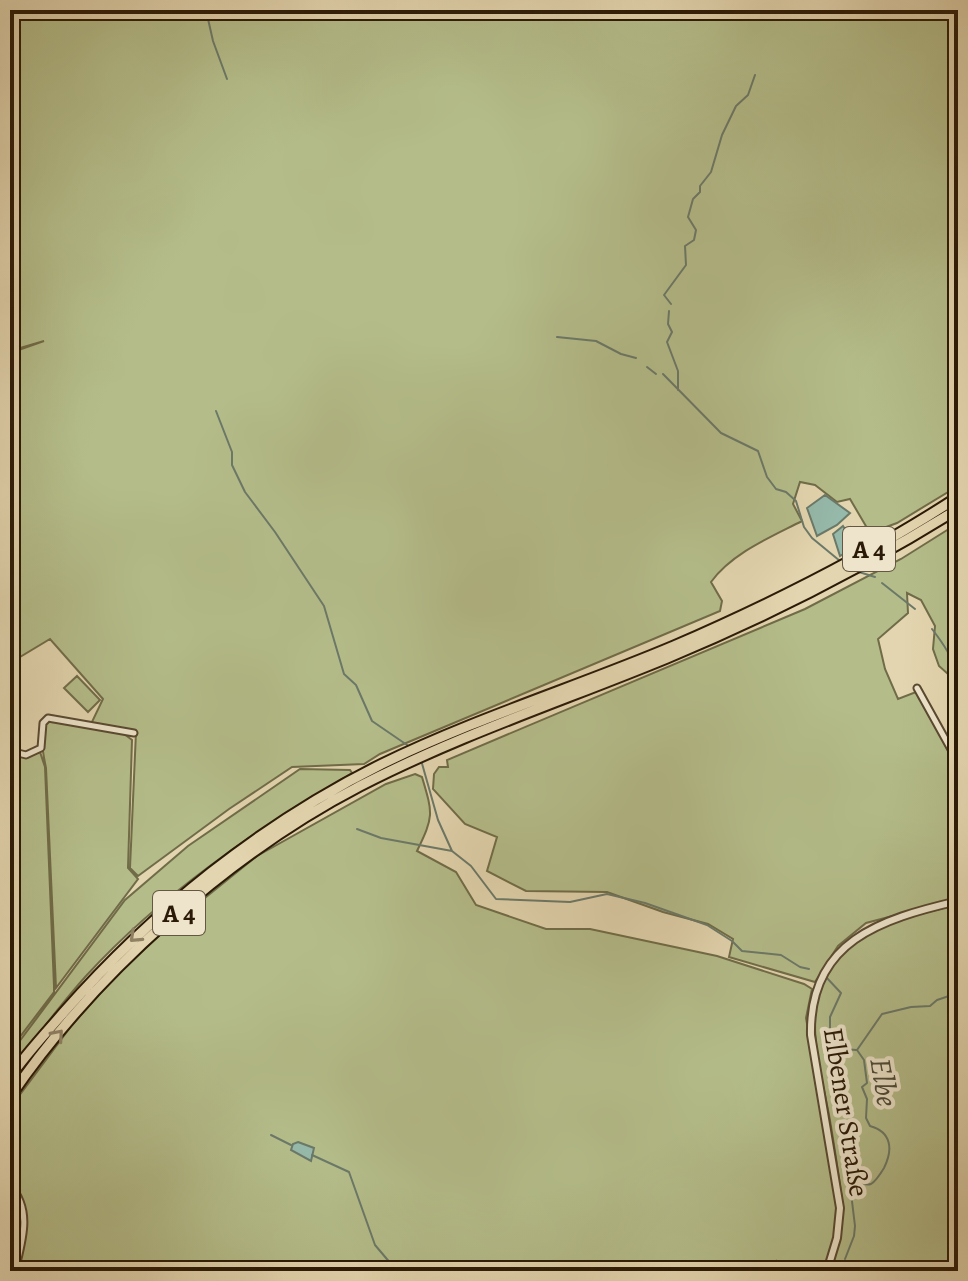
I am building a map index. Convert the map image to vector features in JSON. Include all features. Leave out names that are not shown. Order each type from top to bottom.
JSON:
[{"type":"highway","name":"A 4","points":[[10,1077],[102,968],[153,920],[286,819],[384,769],[785,599],[957,502]]},
{"type":"highway","name":"A 4","points":[[10,1097],[30,1067],[100,987],[162,926],[274,838],[384,769]]},
{"type":"street","points":[[917,688],[958,762]]},
{"type":"street","points":[[10,751],[26,755],[41,748],[43,723],[48,718],[134,733]]},
{"type":"street","name":"Elbener Straße","points":[[827,1271],[837,1238],[840,1208],[811,1035],[810,1017],[818,987],[839,951],[859,935],[884,923],[958,901]]},
{"type":"street","points":[[10,1185],[20,1200],[25,1217],[15,1271]]},
{"type":"green space","points":[[23,10],[958,10],[958,486],[897,523],[870,533],[850,499],[837,502],[815,485],[800,482],[793,504],[802,521],[741,554],[711,582],[722,601],[720,611],[380,754],[364,764],[292,767],[138,876],[130,868],[136,732],[91,724],[103,699],[50,639],[10,663],[10,353],[44,341],[10,351],[10,15]]},
{"type":"green space","points":[[952,527],[958,529],[958,683],[939,666],[933,649],[935,626],[921,600],[907,593],[908,613],[878,639],[885,669],[898,699],[916,692],[958,768],[958,899],[866,923],[838,946],[815,982],[729,957],[733,939],[708,924],[607,892],[526,891],[487,871],[497,837],[465,824],[433,789],[434,774],[439,767],[448,767],[447,760],[805,609],[901,559]]},
{"type":"green space","points":[[77,676],[100,700],[88,712],[64,688]]},
{"type":"green space","points":[[48,719],[123,733],[132,740],[128,868],[138,879],[56,988],[46,768],[42,743]]},
{"type":"green space","points":[[10,752],[26,756],[40,752],[45,767],[54,992],[10,1050]]},
{"type":"green space","points":[[300,769],[350,770],[352,773],[246,840],[178,890],[86,976],[10,1071],[10,1054],[125,900],[188,846]]},
{"type":"green space","points":[[415,774],[422,777],[430,815],[417,851],[456,872],[476,905],[546,929],[590,929],[717,956],[812,989],[806,1018],[838,1201],[842,1199],[816,1045],[817,999],[824,978],[836,959],[866,934],[891,923],[958,904],[958,1271],[775,1271],[777,1260],[773,1271],[707,1271],[698,1266],[695,1268],[700,1271],[10,1271],[10,1108],[72,1025],[113,979],[164,931],[257,856],[386,784]]},
{"type":"shaded area","points":[[825,495],[850,513],[837,525],[817,536],[807,508]]},
{"type":"shaded area","points":[[843,526],[845,529],[850,527],[862,543],[840,556],[833,534]]},
{"type":"shaded area","points":[[298,1142],[314,1148],[311,1161],[291,1150],[293,1144]]},
{"type":"waterway","points":[[206,10],[227,79]]},
{"type":"waterway","points":[[671,304],[664,295],[686,265],[685,246],[694,240],[696,230],[688,217],[693,199],[711,172],[722,135],[736,106],[748,95],[755,75]]},
{"type":"waterway","points":[[669,311],[668,324],[672,332],[667,342],[678,371],[678,390]]},
{"type":"waterway","points":[[557,337],[596,341],[636,358]]},
{"type":"waterway","points":[[647,367],[656,374]]},
{"type":"waterway","points":[[663,374],[721,433],[758,451],[767,477],[776,489],[786,492],[796,501],[804,527],[812,538],[840,561]]},
{"type":"waterway","points":[[216,411],[232,452],[232,465],[245,492],[324,606],[344,674],[356,685],[372,721],[410,747]]},
{"type":"waterway","points":[[859,572],[875,577]]},
{"type":"waterway","points":[[882,583],[915,609]]},
{"type":"waterway","points":[[932,629],[958,674]]},
{"type":"waterway","points":[[421,760],[438,820],[452,851],[471,866],[496,899],[570,902],[607,894],[645,903],[707,925],[742,951],[781,955],[809,969]]},
{"type":"waterway","points":[[357,829],[381,838],[452,851]]},
{"type":"waterway","points":[[953,995],[958,953]]},
{"type":"waterway","points":[[826,977],[841,993],[830,1017],[830,1036],[844,1049],[856,1050]]},
{"type":"waterway","name":"Elbe","points":[[845,1259],[855,1226],[851,1193],[858,1183],[870,1184],[877,1179],[887,1161],[889,1148],[883,1133],[870,1126],[866,1118],[867,1099],[862,1087],[867,1083],[864,1060],[857,1050],[882,1014],[930,1006],[937,1000],[958,993]]},
{"type":"waterway","points":[[271,1135],[291,1145]]},
{"type":"waterway","points":[[312,1155],[349,1172],[375,1245],[397,1271]]},
{"type":"waterway","name":"Elbe","points":[[843,1262],[843,1271]]}]
